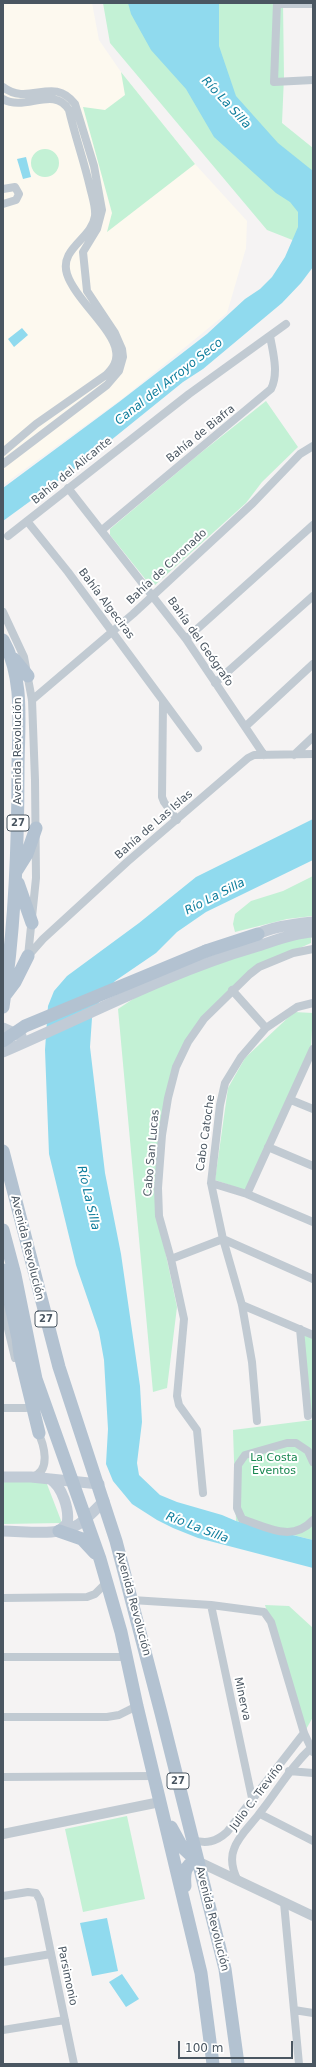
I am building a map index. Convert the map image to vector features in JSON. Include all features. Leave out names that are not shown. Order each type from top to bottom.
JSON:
[{"type":"main road","name":"Avenida Revolución","points":[[3,640],[10,653],[16,679],[18,712],[17,875],[4,1001]]},
{"type":"main road","points":[[10,653],[28,676]]},
{"type":"main road","points":[[32,923],[17,875],[28,854],[36,828]]},
{"type":"main road","points":[[6,1040],[25,1026],[206,951],[258,934],[300,923],[313,922]]},
{"type":"main road","points":[[6,1040],[33,1039],[224,956],[303,932],[313,932]]},
{"type":"main road","points":[[224,956],[258,934]]},
{"type":"main road","points":[[4,1001],[28,956]]},
{"type":"main road","points":[[6,1040],[33,1039]]},
{"type":"main road","name":"Avenida Revolución","points":[[3,1151],[59,1367],[104,1501],[132,1600],[225,1969],[238,2064]]},
{"type":"main road","name":"Avenida Revolución","points":[[3,1230],[15,1275],[36,1379],[100,1559],[126,1657],[202,1980],[213,2064]]},
{"type":"main road","points":[[3,1270],[15,1341],[39,1433]]},
{"type":"main road","points":[[15,1341],[30,1373],[36,1379]]},
{"type":"main road","points":[[3,1477],[31,1477],[73,1483],[98,1484]]},
{"type":"main road","points":[[50,1479],[59,1486],[67,1515],[67,1524],[59,1531]]},
{"type":"main road","points":[[3,1532],[59,1531],[71,1528],[86,1519],[104,1501]]},
{"type":"main road","points":[[59,1531],[82,1539],[100,1559]]},
{"type":"main road","points":[[162,1808],[182,1847],[198,1861],[189,1865],[185,1872],[188,1916]]},
{"type":"street","points":[[313,4],[277,4],[274,82],[313,80]]},
{"type":"street","points":[[3,87],[18,95],[53,90],[65,93],[75,104],[85,133],[100,194],[102,210],[97,229],[83,252],[86,286],[90,297],[119,341],[122,349],[119,371],[107,385],[3,464]]},
{"type":"street","points":[[3,99],[19,104],[43,99],[59,99],[69,110],[77,137],[95,214],[89,231],[76,243],[69,253],[66,263],[67,272],[86,306],[114,342],[116,351],[115,364],[106,375],[36,424],[3,452]]},
{"type":"street","points":[[3,189],[15,188],[19,194],[16,200],[3,204]]},
{"type":"street","name":"Bahía del Alicante","points":[[8,536],[188,394],[286,324]]},
{"type":"street","name":"Bahía de Biafra","points":[[102,530],[271,389],[274,382],[275,372],[270,336]]},
{"type":"street","name":"Bahía de Coronado","points":[[32,700],[154,596],[253,503],[300,454],[313,446]]},
{"type":"street","name":"Bahía del Geógrafo","points":[[68,488],[154,596],[186,639],[246,726],[264,755]]},
{"type":"street","name":"Bahía Algeciras","points":[[28,521],[113,631],[163,702],[198,748]]},
{"type":"street","points":[[186,639],[313,525]]},
{"type":"street","points":[[215,683],[313,596]]},
{"type":"street","points":[[3,612],[21,648],[32,700],[36,878],[28,956]]},
{"type":"street","points":[[246,726],[313,664]]},
{"type":"street","points":[[163,702],[162,797],[177,820]]},
{"type":"street","points":[[294,755],[313,738]]},
{"type":"street","name":"Bahía de Las Islas","points":[[28,956],[42,939],[248,758],[264,755],[313,754]]},
{"type":"street","name":"Cabo San Lucas","points":[[203,1493],[197,1430],[179,1405],[177,1396],[184,1319],[171,1259],[159,1216],[158,1188],[162,1135],[168,1098],[176,1067],[188,1042],[204,1019],[232,990],[259,967],[293,953],[313,949]]},
{"type":"street","points":[[232,990],[266,1028]]},
{"type":"street","name":"Cabo Catoche","points":[[257,1421],[252,1362],[242,1305],[223,1239],[211,1183],[220,1105],[225,1083],[241,1057],[266,1028],[297,1007],[313,1003]]},
{"type":"street","points":[[247,1194],[313,1050]]},
{"type":"street","points":[[291,1100],[313,1109]]},
{"type":"street","points":[[268,1147],[313,1166]]},
{"type":"street","points":[[211,1183],[247,1194],[313,1222]]},
{"type":"street","points":[[171,1259],[223,1239],[313,1279]]},
{"type":"street","points":[[242,1305],[313,1335]]},
{"type":"street","points":[[3,1308],[15,1341],[26,1408],[39,1433],[45,1464],[40,1473],[31,1477]]},
{"type":"street","points":[[300,1330],[308,1416]]},
{"type":"street","points":[[3,1344],[15,1341]]},
{"type":"street","points":[[3,1408],[26,1408]]},
{"type":"street","points":[[313,1462],[308,1451],[296,1443],[287,1443],[248,1454],[238,1465],[237,1508],[242,1519],[287,1533],[301,1530],[313,1520]]},
{"type":"street","points":[[3,1598],[87,1597],[95,1594],[107,1582]]},
{"type":"street","points":[[132,1600],[211,1605]]},
{"type":"street","name":"Julio C. Treviño","points":[[211,1605],[264,1612],[271,1622],[304,1733],[312,1750],[289,1771],[260,1814],[238,1840],[232,1855],[234,1874],[238,1881]]},
{"type":"street","name":"Minerva","points":[[211,1605],[252,1798]]},
{"type":"street","points":[[3,1657],[126,1657]]},
{"type":"street","points":[[3,1717],[107,1717],[119,1715],[137,1706]]},
{"type":"street","name":"Julio C. Treviño","points":[[192,1840],[207,1843],[221,1838],[304,1733]]},
{"type":"street","points":[[289,1771],[313,1773]]},
{"type":"street","points":[[3,1778],[155,1776]]},
{"type":"street","points":[[3,1834],[162,1808]]},
{"type":"street","points":[[260,1814],[313,1841]]},
{"type":"street","points":[[227,1832],[238,1840]]},
{"type":"street","points":[[198,1861],[313,1916]]},
{"type":"street","name":"Parsimonio","points":[[3,1896],[28,1892],[36,1893],[40,1900],[74,2064]]},
{"type":"street","points":[[284,1903],[299,2064]]},
{"type":"street","points":[[3,1962],[51,1954]]},
{"type":"street","points":[[294,2010],[313,2013]]},
{"type":"street","points":[[3,2030],[65,2020]]},
{"type":"shaded area","points":[[3,3],[92,3],[99,40],[121,72],[195,164],[247,221],[246,248],[227,313],[123,398],[3,485]]},
{"type":"green space","points":[[103,3],[283,3],[284,77],[282,123],[313,148],[313,251],[295,241],[267,230],[110,43]]},
{"type":"green space","points":[[121,72],[195,164],[107,232],[112,213],[83,107],[105,110],[125,95]]},
{"type":"green space","points":[[45,149],[55,153],[59,163],[55,173],[45,177],[35,173],[31,163],[35,153]]},
{"type":"green space","points":[[266,401],[298,447],[262,482],[246,503],[155,585],[150,585],[110,535],[110,529],[198,455]]},
{"type":"green space","points":[[313,876],[313,916],[287,919],[235,932],[233,924],[235,914],[251,901],[283,891]]},
{"type":"green space","points":[[311,930],[311,943],[255,968],[203,1017],[174,1067],[155,1203],[177,1307],[167,1388],[153,1392],[118,1009],[151,987]]},
{"type":"green space","points":[[294,1012],[313,1013],[311,1047],[247,1191],[215,1180],[228,1088],[245,1058]]},
{"type":"green space","name":"La Costa Eventos","points":[[303,1334],[313,1339],[313,1540],[236,1521],[233,1430],[312,1420]]},
{"type":"green space","points":[[3,1479],[45,1479],[62,1523],[3,1524]]},
{"type":"green space","points":[[265,1605],[289,1606],[313,1628],[313,1717],[304,1733]]},
{"type":"green space","points":[[127,1816],[145,1899],[83,1912],[65,1829]]},
{"type":"water","points":[[128,3],[219,3],[219,46],[236,96],[278,143],[313,171],[313,267],[301,283],[282,303],[203,369],[183,382],[84,462],[3,521],[3,488],[119,402],[207,334],[245,299],[260,289],[272,277],[285,257],[298,227],[298,212],[290,202],[276,193],[214,137],[186,89],[151,50],[131,14]]},
{"type":"water","points":[[26,157],[31,177],[23,179],[17,159]]},
{"type":"water","points":[[22,328],[28,335],[14,347],[8,339]]},
{"type":"water","name":"Río La Silla","points":[[313,819],[313,860],[206,912],[177,932],[156,953],[115,981],[100,1000],[92,1018],[90,1047],[105,1173],[121,1254],[140,1386],[142,1422],[137,1463],[139,1475],[160,1495],[177,1502],[222,1515],[236,1521],[313,1540],[313,1568],[198,1538],[173,1528],[132,1504],[113,1481],[106,1464],[108,1429],[104,1360],[99,1332],[76,1265],[49,1154],[45,1050],[48,1006],[54,991],[67,976],[139,923],[196,877]]},
{"type":"water","points":[[107,1918],[118,1971],[92,1976],[80,1923]]},
{"type":"water","points":[[122,1974],[139,1999],[126,2007],[109,1982]]},
{"type":"water label","name":"Canal del Arroyo Seco","points":[[169,382]]}]
